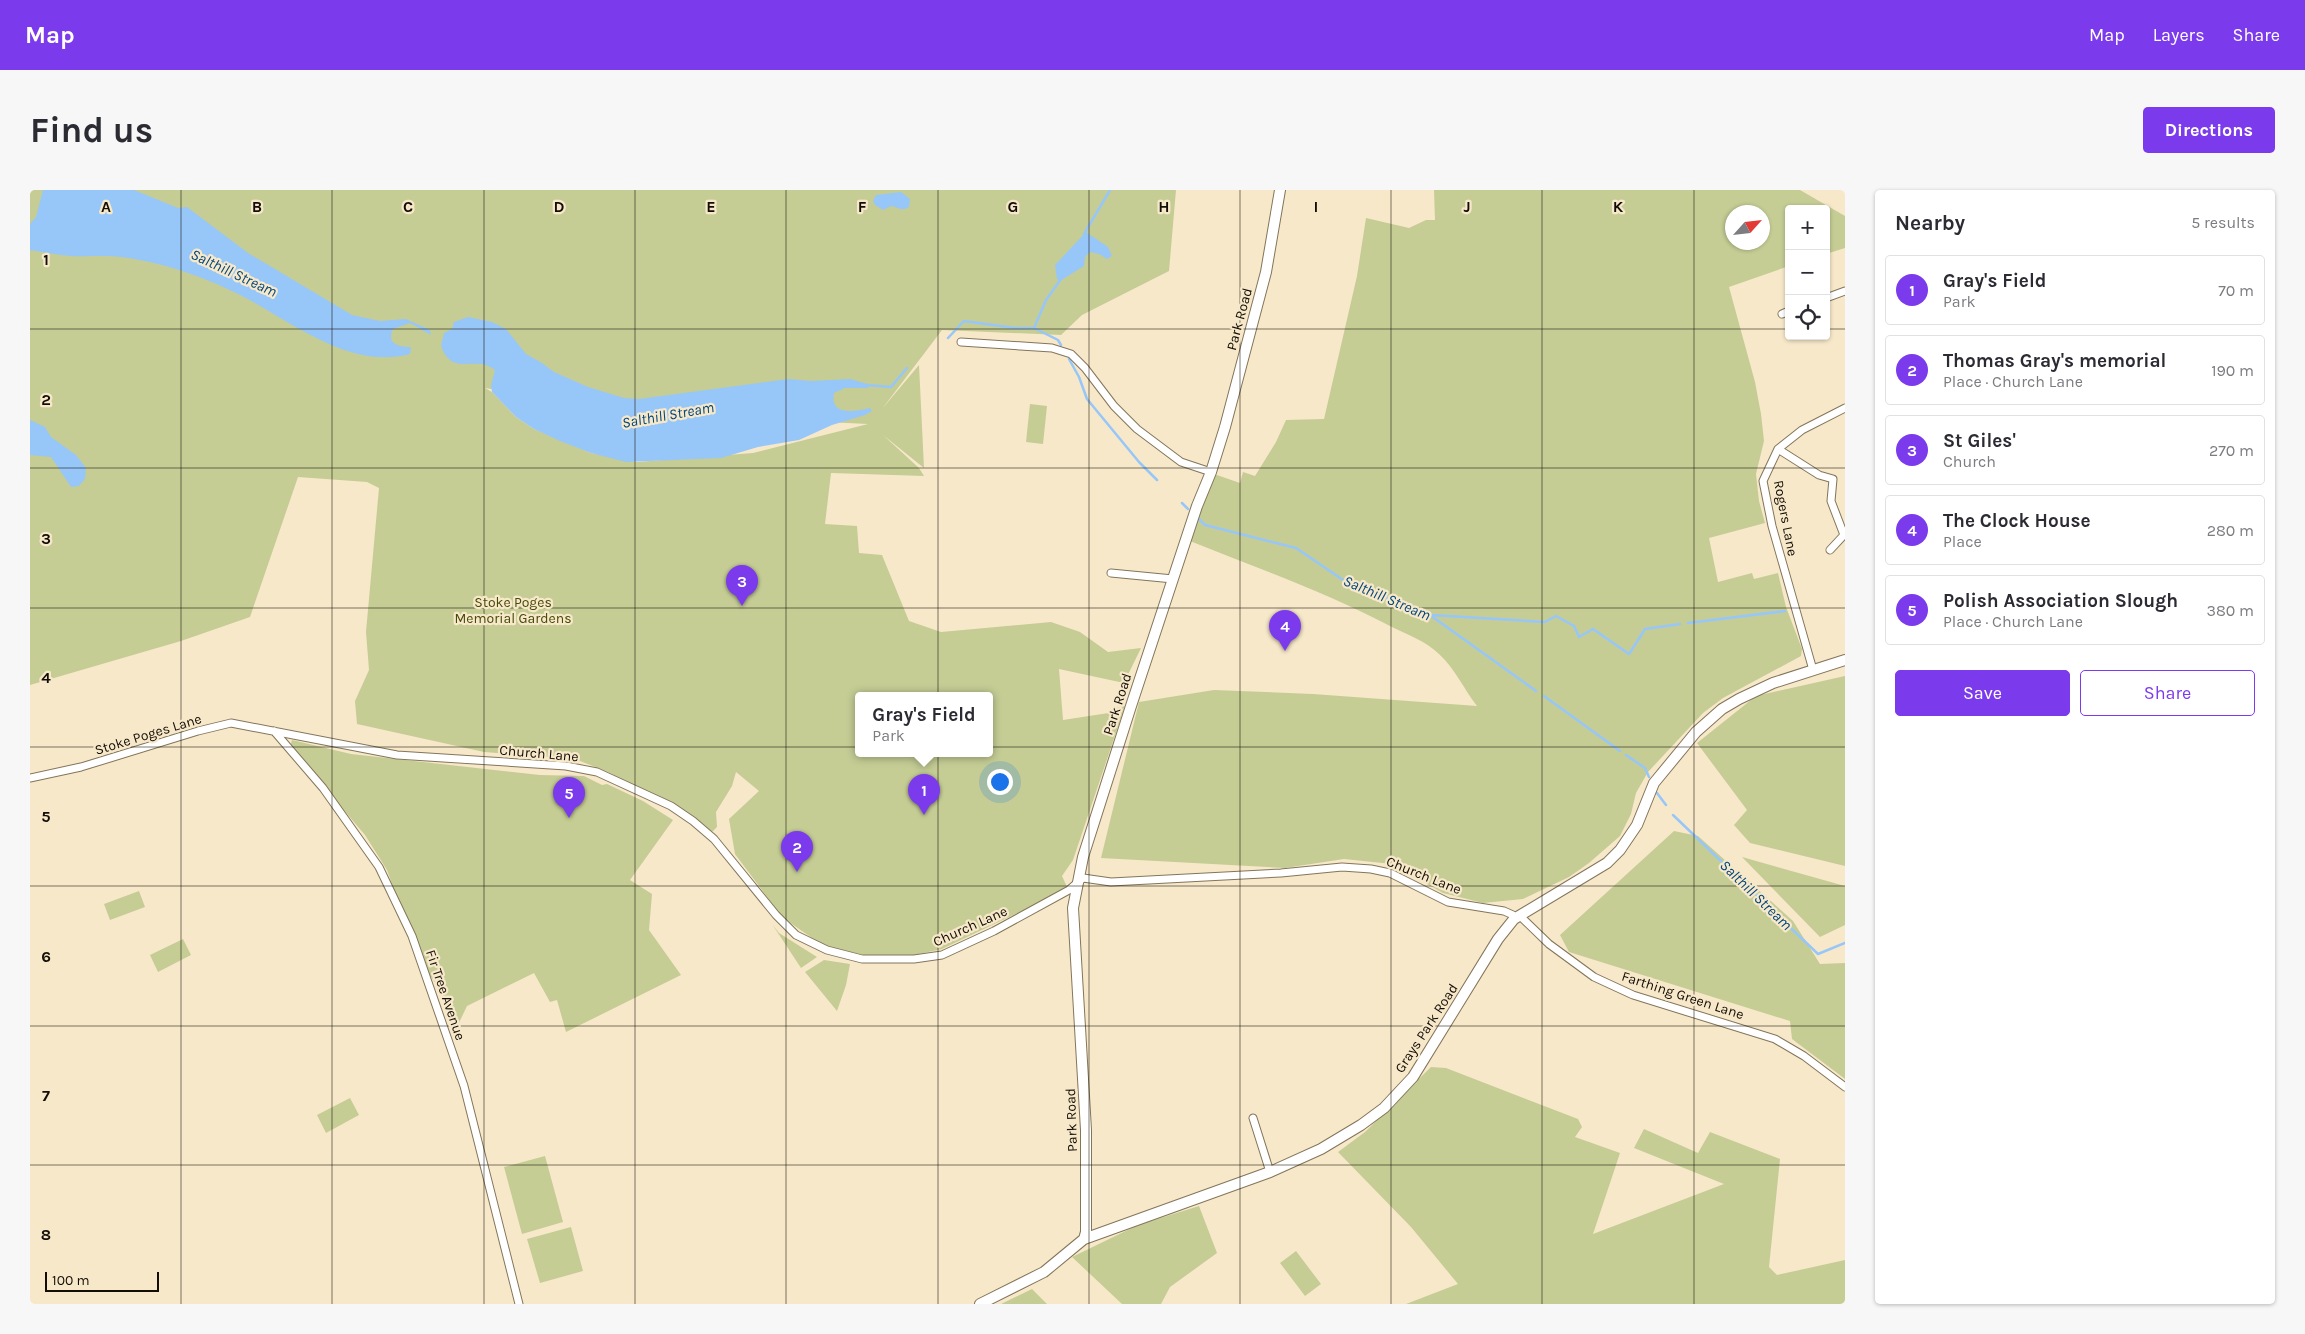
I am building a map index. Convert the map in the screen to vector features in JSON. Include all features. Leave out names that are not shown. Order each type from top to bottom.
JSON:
[{"type":"main road","name":"Park Road","points":[[1084,1239],[1086,1232],[1086,1130],[1074,908],[1078,881],[1083,857],[1128,715],[1225,427],[1266,272],[1280,190]]},
{"type":"main road","name":"Grays Park Road","points":[[980,1304],[1044,1272],[1084,1239],[1270,1172],[1321,1149],[1361,1125],[1384,1108],[1413,1077],[1498,939],[1517,918],[1590,874],[1613,856],[1637,825],[1654,783],[1696,732],[1722,709],[1759,688],[1845,660]]},
{"type":"street","points":[[1830,297],[1845,291]]},
{"type":"street","points":[[961,342],[1052,348],[1071,354],[1085,368],[1114,406],[1137,429],[1181,462],[1211,472]]},
{"type":"street","name":"Rogers Lane","points":[[1813,670],[1779,553],[1763,481],[1778,449],[1802,430],[1845,408]]},
{"type":"street","points":[[1778,449],[1819,475],[1833,480],[1831,501],[1844,535],[1830,550]]},
{"type":"street","points":[[1112,573],[1173,578]]},
{"type":"street","name":"Stoke Poges Lane","points":[[30,778],[81,767],[198,730],[231,723],[274,730]]},
{"type":"street","name":"Church Lane","points":[[274,730],[397,755],[566,766],[597,772],[671,806],[693,821],[714,839],[776,916],[796,935],[827,950],[862,959],[914,959],[942,955],[994,931],[1069,890],[1083,878],[1112,882],[1281,873],[1342,867],[1371,868],[1390,873],[1448,902],[1504,911],[1517,918]]},
{"type":"street","name":"Fir Tree Avenue","points":[[274,730],[323,788],[379,867],[412,936],[464,1086],[519,1304]]},
{"type":"street","name":"Farthing Green Lane","points":[[1517,918],[1594,977],[1633,994],[1775,1039],[1804,1056],[1845,1087]]},
{"type":"street","points":[[1253,1118],[1270,1172]]},
{"type":"green space","name":"Stoke Poges Memorial Gardens","points":[[30,190],[1176,190],[1169,271],[1082,315],[1061,335],[942,330],[882,409],[919,365],[924,468],[883,435],[919,468],[924,476],[831,473],[825,524],[857,526],[859,553],[882,555],[909,621],[941,632],[1051,622],[1080,632],[1108,652],[1141,648],[1124,683],[1059,669],[1063,720],[1115,712],[1116,708],[1125,706],[1073,860],[1062,876],[1068,889],[942,949],[910,956],[864,955],[822,945],[782,917],[735,854],[729,819],[759,791],[736,772],[732,786],[716,812],[717,827],[712,832],[682,811],[608,772],[575,759],[484,752],[357,724],[355,701],[369,670],[366,632],[379,488],[367,482],[298,477],[250,617],[181,641],[30,685]],"holes":[[[485,388],[634,413],[868,424],[753,453],[637,462],[591,453],[534,429],[516,417],[492,392]]]},
{"type":"green space","points":[[1434,190],[1800,190],[1826,205],[1785,205],[1785,267],[1729,287],[1755,382],[1761,414],[1764,441],[1756,474],[1759,501],[1765,523],[1709,538],[1718,582],[1752,573],[1754,579],[1778,573],[1786,607],[1802,649],[1801,656],[1723,698],[1703,713],[1648,772],[1636,793],[1631,814],[1620,836],[1589,863],[1569,877],[1523,899],[1483,903],[1443,893],[1392,864],[1344,859],[1285,868],[1101,858],[1139,702],[1214,690],[1313,694],[1477,706],[1445,660],[1434,649],[1422,642],[1316,591],[1190,541],[1214,474],[1240,483],[1243,472],[1255,476],[1276,442],[1286,420],[1324,419],[1357,276],[1366,218],[1409,228],[1426,220],[1435,220]]},
{"type":"green space","points":[[1830,207],[1845,216],[1845,248],[1830,253]]},
{"type":"green space","points":[[1030,404],[1047,406],[1043,444],[1026,442]]},
{"type":"green space","points":[[1845,676],[1845,866],[1750,843],[1734,825],[1747,810],[1697,743],[1756,696]]},
{"type":"green space","points":[[292,740],[351,754],[540,775],[584,776],[602,785],[607,784],[643,801],[673,820],[630,880],[652,894],[649,930],[681,975],[566,1032],[557,1000],[550,1002],[534,973],[467,1006],[456,1029],[442,992],[420,962],[387,870],[365,835],[290,747]]},
{"type":"green space","points":[[1674,831],[1698,836],[1793,921],[1820,964],[1845,963],[1845,1079],[1792,1039],[1790,1021],[1569,952],[1560,935]]},
{"type":"green space","points":[[1742,857],[1845,886],[1845,925],[1820,937]]},
{"type":"green space","points":[[139,891],[145,907],[110,920],[104,904]]},
{"type":"green space","points":[[772,924],[779,933],[817,957],[801,968]]},
{"type":"green space","points":[[183,939],[191,955],[158,972],[150,955]]},
{"type":"green space","points":[[824,960],[850,964],[846,985],[837,1011],[805,972]]},
{"type":"green space","points":[[1431,1067],[1446,1068],[1578,1119],[1582,1127],[1575,1137],[1620,1153],[1593,1234],[1724,1184],[1634,1148],[1644,1129],[1698,1153],[1710,1132],[1780,1159],[1769,1267],[1777,1275],[1845,1260],[1845,1304],[1406,1304],[1458,1284],[1411,1227],[1338,1152],[1365,1132]]},
{"type":"green space","points":[[350,1098],[359,1115],[326,1133],[317,1115]]},
{"type":"green space","points":[[545,1156],[563,1222],[522,1234],[504,1167]]},
{"type":"green space","points":[[1199,1206],[1217,1253],[1170,1287],[1161,1304],[1122,1304],[1072,1257],[1138,1225]]},
{"type":"green space","points":[[571,1227],[583,1271],[540,1283],[527,1239]]},
{"type":"green space","points":[[1296,1251],[1321,1284],[1305,1296],[1280,1263]]},
{"type":"green space","points":[[1032,1289],[1047,1304],[1001,1304]]},
{"type":"water","points":[[43,190],[134,190],[178,208],[187,207],[248,253],[352,315],[380,321],[406,319],[430,330],[431,335],[410,323],[393,329],[391,338],[395,344],[411,347],[410,354],[388,357],[367,356],[324,342],[246,298],[185,272],[137,259],[108,256],[71,256],[30,250],[30,224],[36,217]]},
{"type":"water","points":[[901,192],[910,199],[909,207],[902,209],[891,206],[883,210],[875,205],[873,201],[876,195]]},
{"type":"water","points":[[1086,232],[1108,247],[1112,256],[1107,259],[1099,254],[1090,252],[1085,257],[1084,266],[1060,281],[1057,279],[1055,265]]},
{"type":"water","points":[[468,317],[492,322],[506,329],[526,354],[554,372],[588,387],[624,398],[639,399],[789,379],[811,381],[850,379],[871,385],[867,388],[845,388],[834,393],[836,406],[845,411],[870,408],[872,411],[832,425],[799,440],[758,447],[721,458],[626,462],[591,453],[534,429],[516,417],[492,392],[491,385],[495,370],[482,364],[452,362],[441,346],[444,333],[452,329],[454,322]]},
{"type":"water","points":[[30,420],[45,427],[51,437],[76,455],[86,468],[85,479],[79,486],[71,487],[51,457],[30,455]]},
{"type":"waterway","points":[[1084,234],[1110,190]]},
{"type":"waterway","points":[[1034,328],[1046,300],[1061,279]]},
{"type":"waterway","name":"Salthill Stream","points":[[948,338],[964,321],[1015,328],[1034,328],[1058,340],[1061,345]]},
{"type":"waterway","name":"Salthill Stream","points":[[1069,359],[1079,377],[1087,399],[1139,462],[1157,480]]},
{"type":"waterway","name":"Salthill Stream","points":[[867,385],[891,387],[907,368]]},
{"type":"waterway","name":"Salthill Stream","points":[[1182,503],[1188,509]]},
{"type":"waterway","name":"Salthill Stream","points":[[1199,519],[1205,525],[1296,548],[1349,584],[1430,615],[1536,691]]},
{"type":"waterway","points":[[1688,623],[1785,611]]},
{"type":"waterway","points":[[1431,615],[1545,622],[1556,616],[1574,626],[1579,637],[1593,629],[1629,654],[1645,629],[1680,624]]},
{"type":"waterway","name":"Salthill Stream","points":[[1544,696],[1620,751]]},
{"type":"waterway","name":"Salthill Stream","points":[[1626,755],[1645,768],[1649,777]]},
{"type":"waterway","name":"Salthill Stream","points":[[1657,793],[1666,805]]},
{"type":"waterway","name":"Salthill Stream","points":[[1673,815],[1818,954],[1845,943]]},
{"type":"place","name":"St Giles'","points":[[742,606]]},
{"type":"place","name":"The Clock House","points":[[1285,651]]},
{"type":"place","name":"Gray's Field","points":[[924,815]]},
{"type":"place","name":"Polish Association Slough","points":[[569,818]]},
{"type":"place","name":"Thomas Gray's memorial","points":[[797,872]]}]
